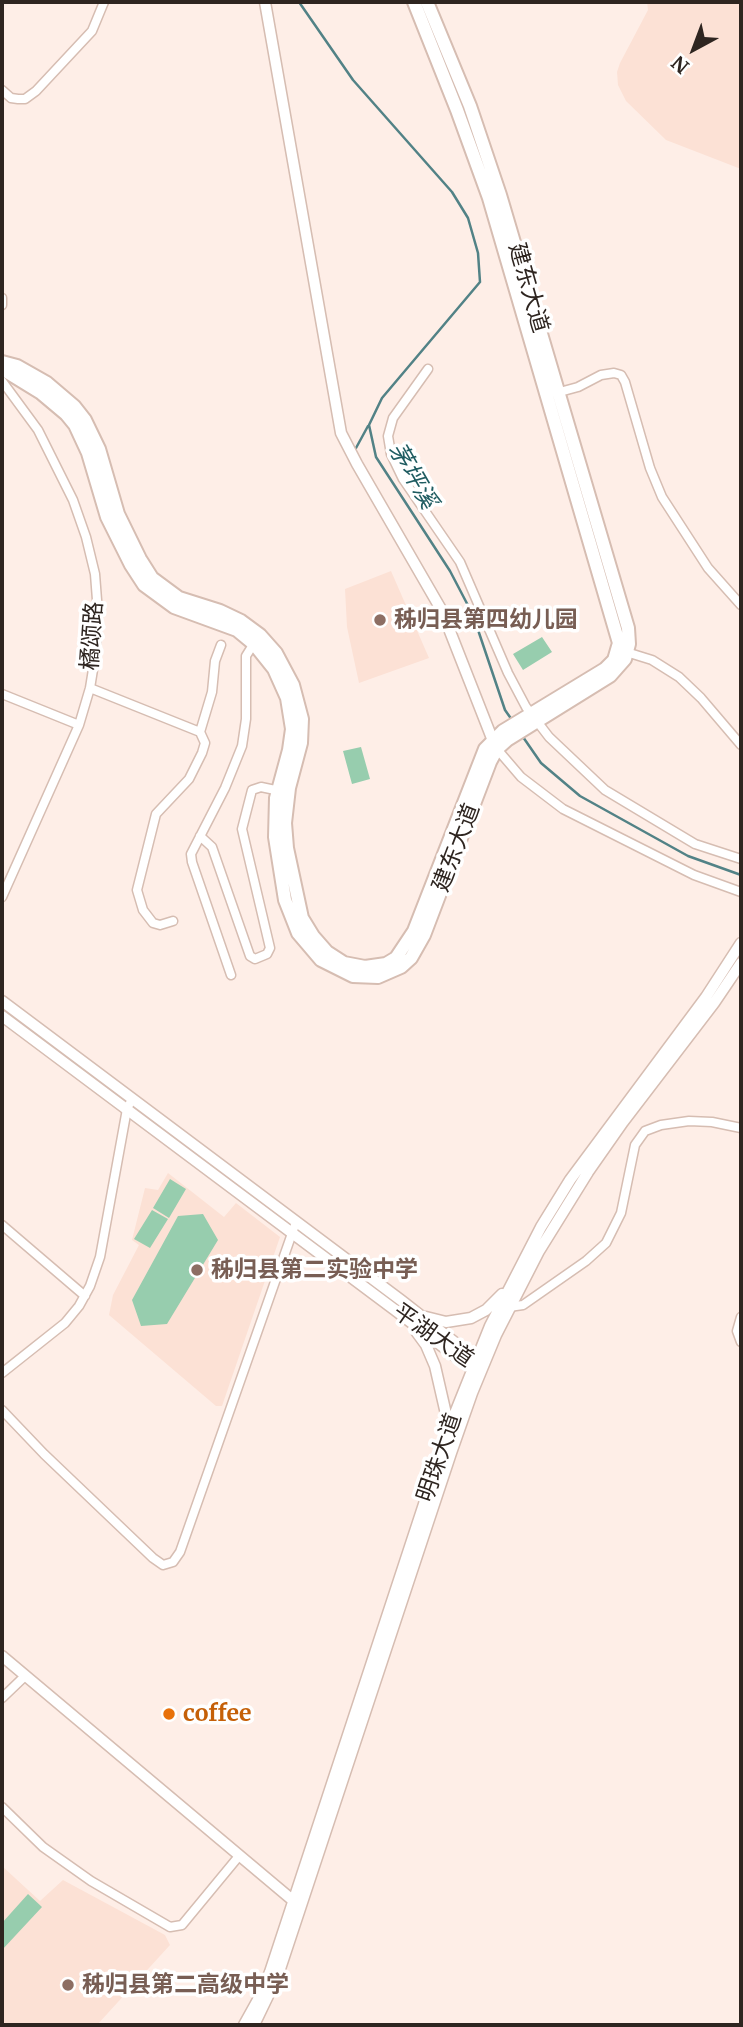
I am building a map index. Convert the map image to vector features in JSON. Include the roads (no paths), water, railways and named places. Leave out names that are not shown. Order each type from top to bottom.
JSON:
[{"type":"highway","name":"建东大道","points":[[414,2],[474,154],[553,394]]},
{"type":"highway","name":"建东大道","points":[[427,2],[485,150],[623,651]]},
{"type":"highway","name":"建东大道","points":[[2,362],[16,366],[47,383],[68,400],[85,420],[99,449],[118,514],[152,578],[179,598],[230,615],[283,663],[300,707],[301,743],[283,792],[287,848],[298,908],[307,928],[327,952],[344,962],[365,967],[386,964],[403,950],[414,931],[481,757],[500,740]]},
{"type":"highway","name":"建东大道","points":[[2,369],[41,393],[66,414],[83,439],[107,517],[131,565],[145,585],[174,607],[227,625],[257,640]]},
{"type":"highway","points":[[500,740],[600,673],[623,651]]},
{"type":"main road","points":[[265,2],[341,433],[442,611],[500,740]]},
{"type":"main road","name":"明珠大道","points":[[244,2025],[259,1998],[297,1904],[446,1467],[476,1366],[549,1234],[588,1172],[676,1046],[741,943]]},
{"type":"main road","name":"明珠大道","points":[[254,2025],[275,1982],[297,1904],[449,1429],[514,1276],[570,1180],[741,963]]},
{"type":"main road","name":"平湖大道","points":[[2,1001],[476,1366]]},
{"type":"main road","name":"平湖大道","points":[[2,1016],[127,1110],[293,1227]]},
{"type":"main road","points":[[398,1306],[431,1319],[463,1321],[479,1315],[492,1304],[514,1276]]},
{"type":"main road","points":[[398,1306],[431,1355],[449,1429]]},
{"type":"main road","points":[[2,1656],[297,1904]]},
{"type":"street","points":[[2,90],[18,99],[25,99],[36,91],[87,37],[104,2]]},
{"type":"street","points":[[2,298],[2,305]]},
{"type":"street","points":[[428,369],[393,418],[388,436],[391,454],[403,479],[460,562],[530,720],[605,790],[695,844],[741,859]]},
{"type":"street","points":[[553,394],[587,384],[601,375],[621,375],[650,468],[662,497],[708,568],[741,605]]},
{"type":"street","name":"橘颂路","points":[[2,381],[22,406],[57,464],[86,537],[95,574],[98,613],[90,688],[79,725],[2,897]]},
{"type":"street","points":[[22,406],[22,399],[27,393],[33,390],[41,393]]},
{"type":"street","points":[[231,975],[191,854],[225,788],[242,746],[246,719],[246,656],[257,640]]},
{"type":"street","points":[[200,733],[212,692],[215,661],[221,645]]},
{"type":"street","points":[[623,651],[652,660],[680,677],[741,745]]},
{"type":"street","points":[[90,688],[200,733],[205,743],[194,770],[182,787],[161,807],[153,822],[137,890],[143,910],[153,923],[160,925],[173,921]]},
{"type":"street","points":[[2,694],[79,725]]},
{"type":"street","points":[[500,740],[521,777],[563,809],[694,876],[741,892]]},
{"type":"street","points":[[200,836],[212,847],[250,956],[255,959],[267,954],[270,948],[242,829],[252,790],[261,787],[283,792]]},
{"type":"street","points":[[2,994],[12,1008]]},
{"type":"street","points":[[2,1373],[65,1323],[85,1296],[100,1257],[127,1110],[132,1099]]},
{"type":"street","points":[[509,1307],[523,1304],[586,1261],[606,1243],[621,1213],[635,1145],[645,1132],[661,1125],[689,1121],[741,1128]]},
{"type":"street","points":[[2,1225],[85,1296]]},
{"type":"street","points":[[2,1409],[44,1454],[153,1558],[163,1564],[173,1562],[180,1552],[293,1227]]},
{"type":"street","points":[[741,1317],[737,1331],[741,1342]]},
{"type":"street","points":[[2,1698],[25,1676]]},
{"type":"street","points":[[2,1807],[43,1847],[91,1881],[170,1927],[182,1926],[239,1856]]},
{"type":"waterway","name":"茅坪溪","points":[[299,2],[353,80],[452,192],[468,218],[478,253],[480,282],[382,398],[369,425],[376,457],[450,571],[473,615],[505,710],[512,720]]},
{"type":"waterway","points":[[356,448],[368,426]]},
{"type":"waterway","name":"茅坪溪","points":[[523,737],[541,763],[580,796],[688,856],[741,875]]},
{"type":"place","name":"秭归县第四幼儿园","points":[[380,620]]},
{"type":"place","name":"秭归县第二实验中学","points":[[197,1270]]},
{"type":"place","name":"coffee","points":[[169,1714]]},
{"type":"place","name":"秭归县第二高级中学","points":[[68,1985]]}]
